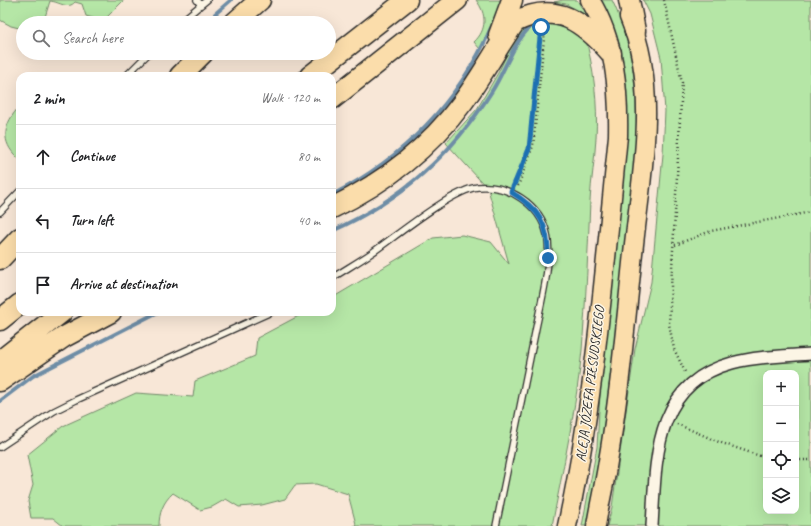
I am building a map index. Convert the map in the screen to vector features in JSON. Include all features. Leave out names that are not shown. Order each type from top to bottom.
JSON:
[{"type":"highway","points":[[242,16],[260,0]]},
{"type":"highway","points":[[336,56],[407,0]]},
{"type":"highway","points":[[336,96],[457,0]]},
{"type":"highway","points":[[489,64],[512,0]]},
{"type":"highway","points":[[629,0],[635,31]]},
{"type":"highway","points":[[336,206],[386,178],[414,157],[435,136],[463,102],[515,22],[526,14],[543,9],[557,9],[571,13],[584,22],[611,53]]},
{"type":"highway","points":[[184,72],[196,60]]},
{"type":"highway","points":[[315,72],[330,60]]},
{"type":"highway","points":[[0,258],[16,242]]},
{"type":"highway","points":[[0,320],[16,307]]},
{"type":"highway","points":[[0,361],[57,316]]},
{"type":"highway","points":[[0,381],[64,336],[103,316]]},
{"type":"main road","name":"ALEJA JÓZEFA PIŁSUDSKIEGO","points":[[567,526],[578,474],[588,412],[619,116],[616,74],[611,53],[600,19],[590,0]]},
{"type":"main road","name":"ALEJA JÓZEFA PIŁSUDSKIEGO","points":[[596,526],[608,466],[628,300],[645,127],[643,71],[635,31],[621,0]]},
{"type":"street","points":[[652,526],[658,445],[661,432],[675,403],[691,383],[713,370],[747,359],[811,354]]},
{"type":"lane","points":[[186,16],[199,2],[207,0]]},
{"type":"lane","points":[[130,72],[142,60]]},
{"type":"lane","points":[[336,275],[461,193],[478,187],[499,188],[513,193],[527,202],[543,221],[547,235],[548,258],[542,299],[496,526]]},
{"type":"lane","points":[[0,212],[16,195]]},
{"type":"lane","points":[[0,447],[54,411],[76,400],[262,316]]},
{"type":"path","points":[[664,0],[682,83],[675,245],[669,311],[670,337],[674,350],[691,383]]},
{"type":"path","points":[[513,193],[529,149],[543,9]]},
{"type":"path","points":[[513,193],[533,146],[543,9]]},
{"type":"path","points":[[675,245],[711,231],[811,212]]},
{"type":"path","points":[[666,420],[719,442],[763,457]]},
{"type":"path","points":[[799,460],[811,460]]},
{"type":"green space","points":[[0,0],[124,0],[108,16],[86,16],[82,4],[75,2],[67,5],[50,1],[45,16],[16,16],[16,27],[0,20]]},
{"type":"green space","points":[[476,0],[502,0],[480,49],[474,42],[483,27],[484,16],[480,5]]},
{"type":"green space","points":[[563,0],[577,0],[586,15],[566,4],[554,2]]},
{"type":"green space","points":[[601,0],[612,0],[625,33],[633,68],[636,103],[636,138],[630,210],[603,434],[586,526],[582,526],[597,447],[601,375],[626,131],[626,85],[623,59],[618,40]]},
{"type":"green space","points":[[643,0],[811,0],[811,526],[607,526],[612,507],[635,349],[651,282],[663,154],[665,111],[661,58],[650,14]]},
{"type":"green space","points":[[556,19],[585,36],[595,87],[595,146],[582,350],[573,416],[552,526],[354,526],[356,524],[348,494],[316,484],[295,485],[285,499],[262,505],[239,507],[226,499],[212,507],[200,510],[173,493],[162,508],[159,526],[63,526],[53,518],[31,518],[28,501],[33,485],[27,455],[63,426],[136,393],[193,397],[195,381],[255,356],[257,338],[298,316],[336,316],[336,296],[433,238],[462,235],[491,242],[509,264],[488,189],[446,143],[477,109],[498,73],[517,33],[527,24]]},
{"type":"green space","points":[[16,111],[16,156],[8,146],[6,139],[7,126]]},
{"type":"waterway","points":[[215,14],[231,0]]},
{"type":"waterway","points":[[336,193],[382,164],[405,146],[426,125],[463,80],[478,55],[491,28]]},
{"type":"waterway","points":[[336,229],[357,219],[402,190],[442,155],[460,136],[492,91],[513,50],[529,28]]},
{"type":"waterway","points":[[0,401],[33,376],[150,316]]},
{"type":"route","points":[[541,27],[529,149],[511,192],[527,202],[543,221],[547,235],[548,258]]}]
